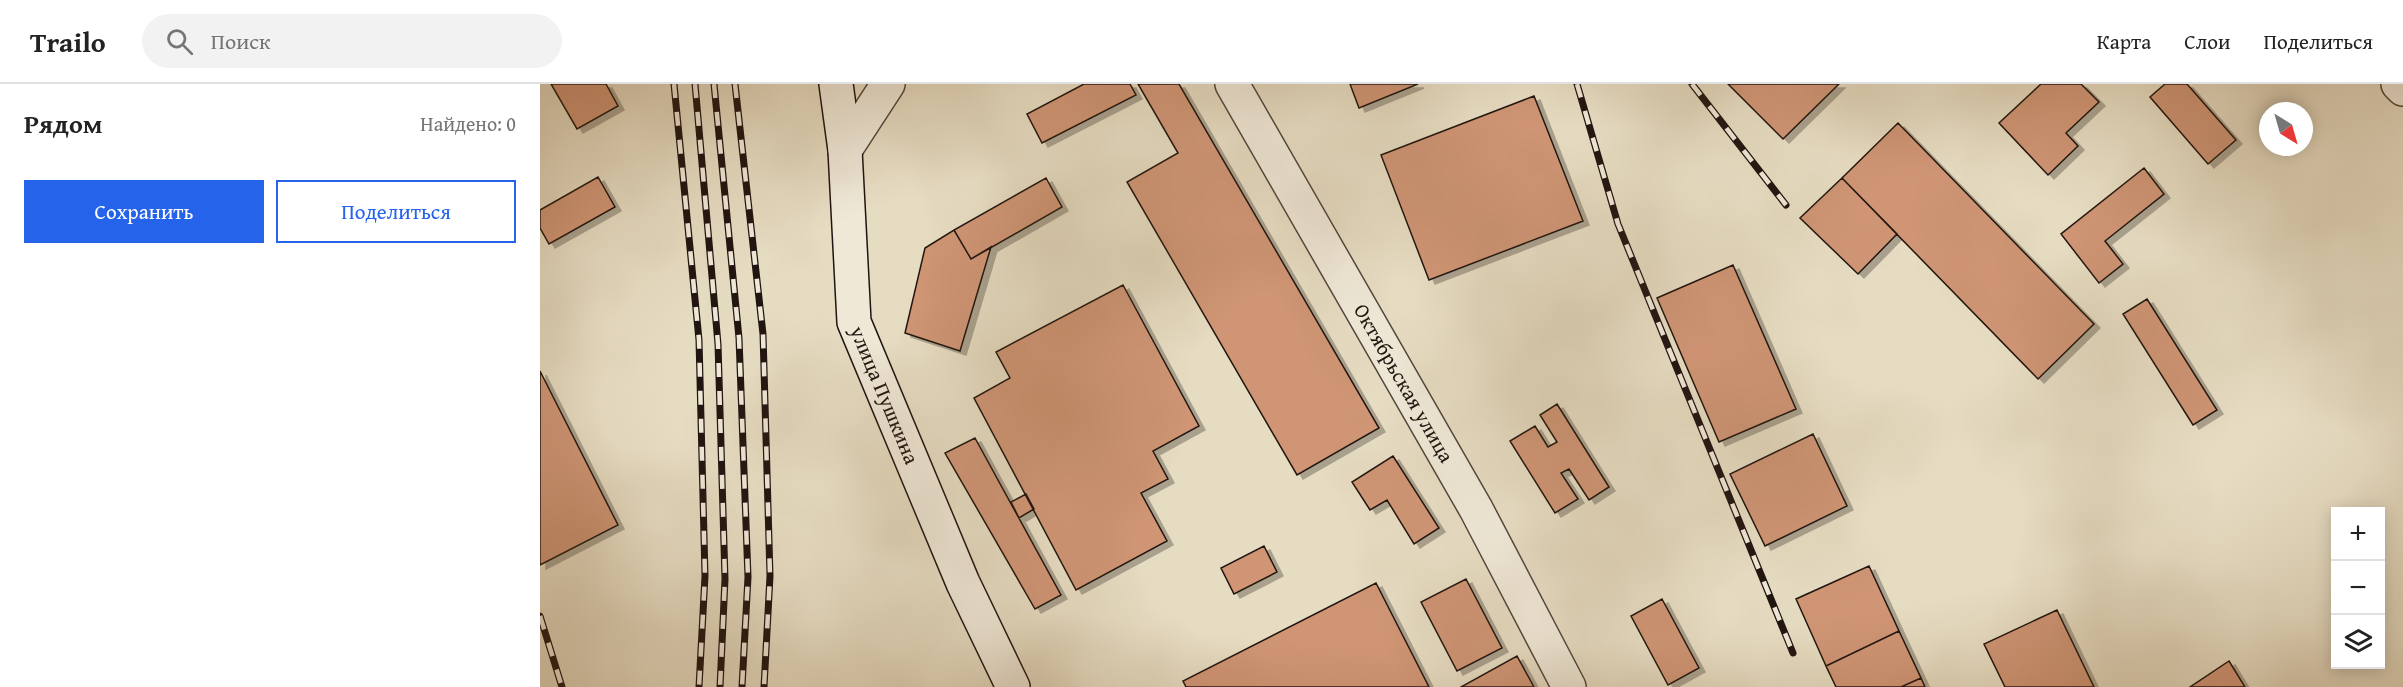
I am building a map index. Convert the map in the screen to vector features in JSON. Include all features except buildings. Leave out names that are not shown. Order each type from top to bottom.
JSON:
[{"type":"street","name":"улица Пушкина","points":[[836,84],[845,150],[854,322],[963,583],[1013,687]]},
{"type":"street","points":[[845,150],[888,84]]},
{"type":"street","name":"Октябрьская улица","points":[[1232,84],[1476,509],[1569,687]]},
{"type":"street","points":[[2398,84],[2403,89]]},
{"type":"railway","points":[[674,84],[699,340],[705,576],[699,687]]},
{"type":"railway","points":[[695,84],[718,344],[725,579],[720,687]]},
{"type":"railway","points":[[714,84],[739,338],[748,577],[742,687]]},
{"type":"railway","points":[[735,84],[763,334],[770,576],[764,687]]},
{"type":"railway","points":[[1577,84],[1618,224],[1793,653]]},
{"type":"railway","points":[[1692,84],[1786,205]]},
{"type":"railway","points":[[540,616],[562,687]]}]
